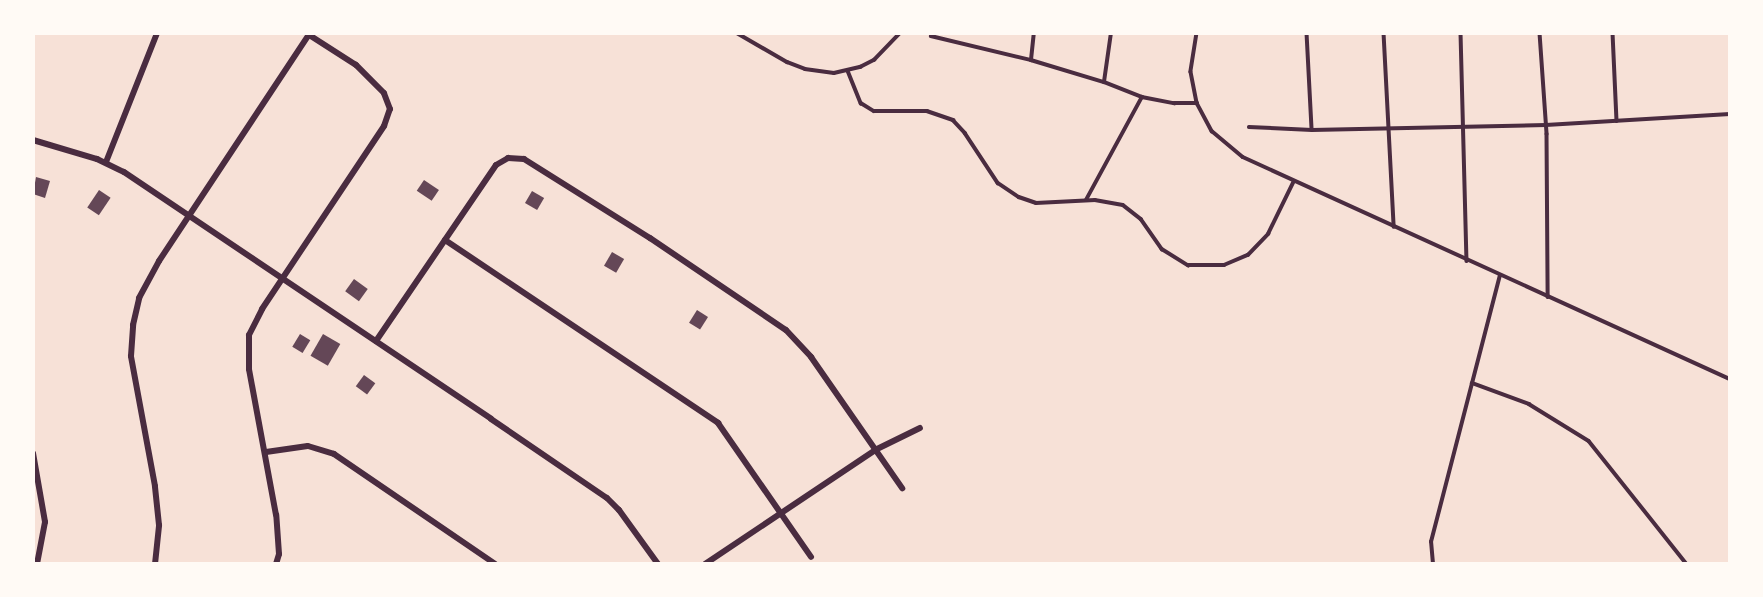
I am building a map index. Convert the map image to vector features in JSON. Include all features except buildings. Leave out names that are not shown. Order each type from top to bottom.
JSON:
[{"type":"street","points":[[106,162],[157,33]]},
{"type":"street","points":[[155,564],[159,525],[155,486],[131,340],[139,298],[147,280],[188,216],[310,34],[355,65],[384,93],[390,109],[384,126],[281,278],[254,323],[248,351],[278,535],[276,564]]},
{"type":"street","points":[[33,140],[106,162],[376,341],[607,498],[619,510],[657,564]]},
{"type":"street","points":[[376,341],[496,164],[508,158],[524,159],[650,238],[786,331],[811,357],[902,488]]},
{"type":"street","points":[[445,240],[707,413],[729,435],[811,557]]},
{"type":"street","points":[[705,564],[875,450],[920,428]]},
{"type":"street","points":[[266,452],[308,446],[334,454],[495,564]]},
{"type":"street","points":[[33,453],[45,522],[37,564]]},
{"type":"lane","points":[[737,33],[805,69],[834,73],[848,71],[874,60],[900,33]]},
{"type":"lane","points":[[1031,60],[1034,33]]},
{"type":"lane","points":[[1104,82],[1111,33]]},
{"type":"lane","points":[[1197,33],[1191,72],[1197,103],[1212,131],[1227,146],[1293,182],[1730,379]]},
{"type":"lane","points":[[1307,33],[1312,130]]},
{"type":"lane","points":[[1384,33],[1394,227]]},
{"type":"lane","points":[[1461,33],[1466,126],[1467,261]]},
{"type":"lane","points":[[1540,33],[1546,125],[1548,297]]},
{"type":"lane","points":[[1613,33],[1617,121]]},
{"type":"lane","points":[[931,36],[1031,60],[1104,82],[1142,97],[1174,103],[1197,103]]},
{"type":"lane","points":[[848,71],[861,103],[874,111],[928,111],[953,120],[965,133],[998,183],[1019,197],[1057,204],[1086,201],[1123,205],[1141,219],[1169,254],[1188,265],[1211,267],[1237,261],[1258,246],[1268,234],[1293,182]]},
{"type":"lane","points":[[1086,201],[1142,97]]},
{"type":"lane","points":[[1248,127],[1312,130],[1546,125],[1730,114]]},
{"type":"lane","points":[[1433,564],[1430,542],[1500,275]]},
{"type":"lane","points":[[1472,383],[1529,404],[1589,441],[1688,564]]}]
